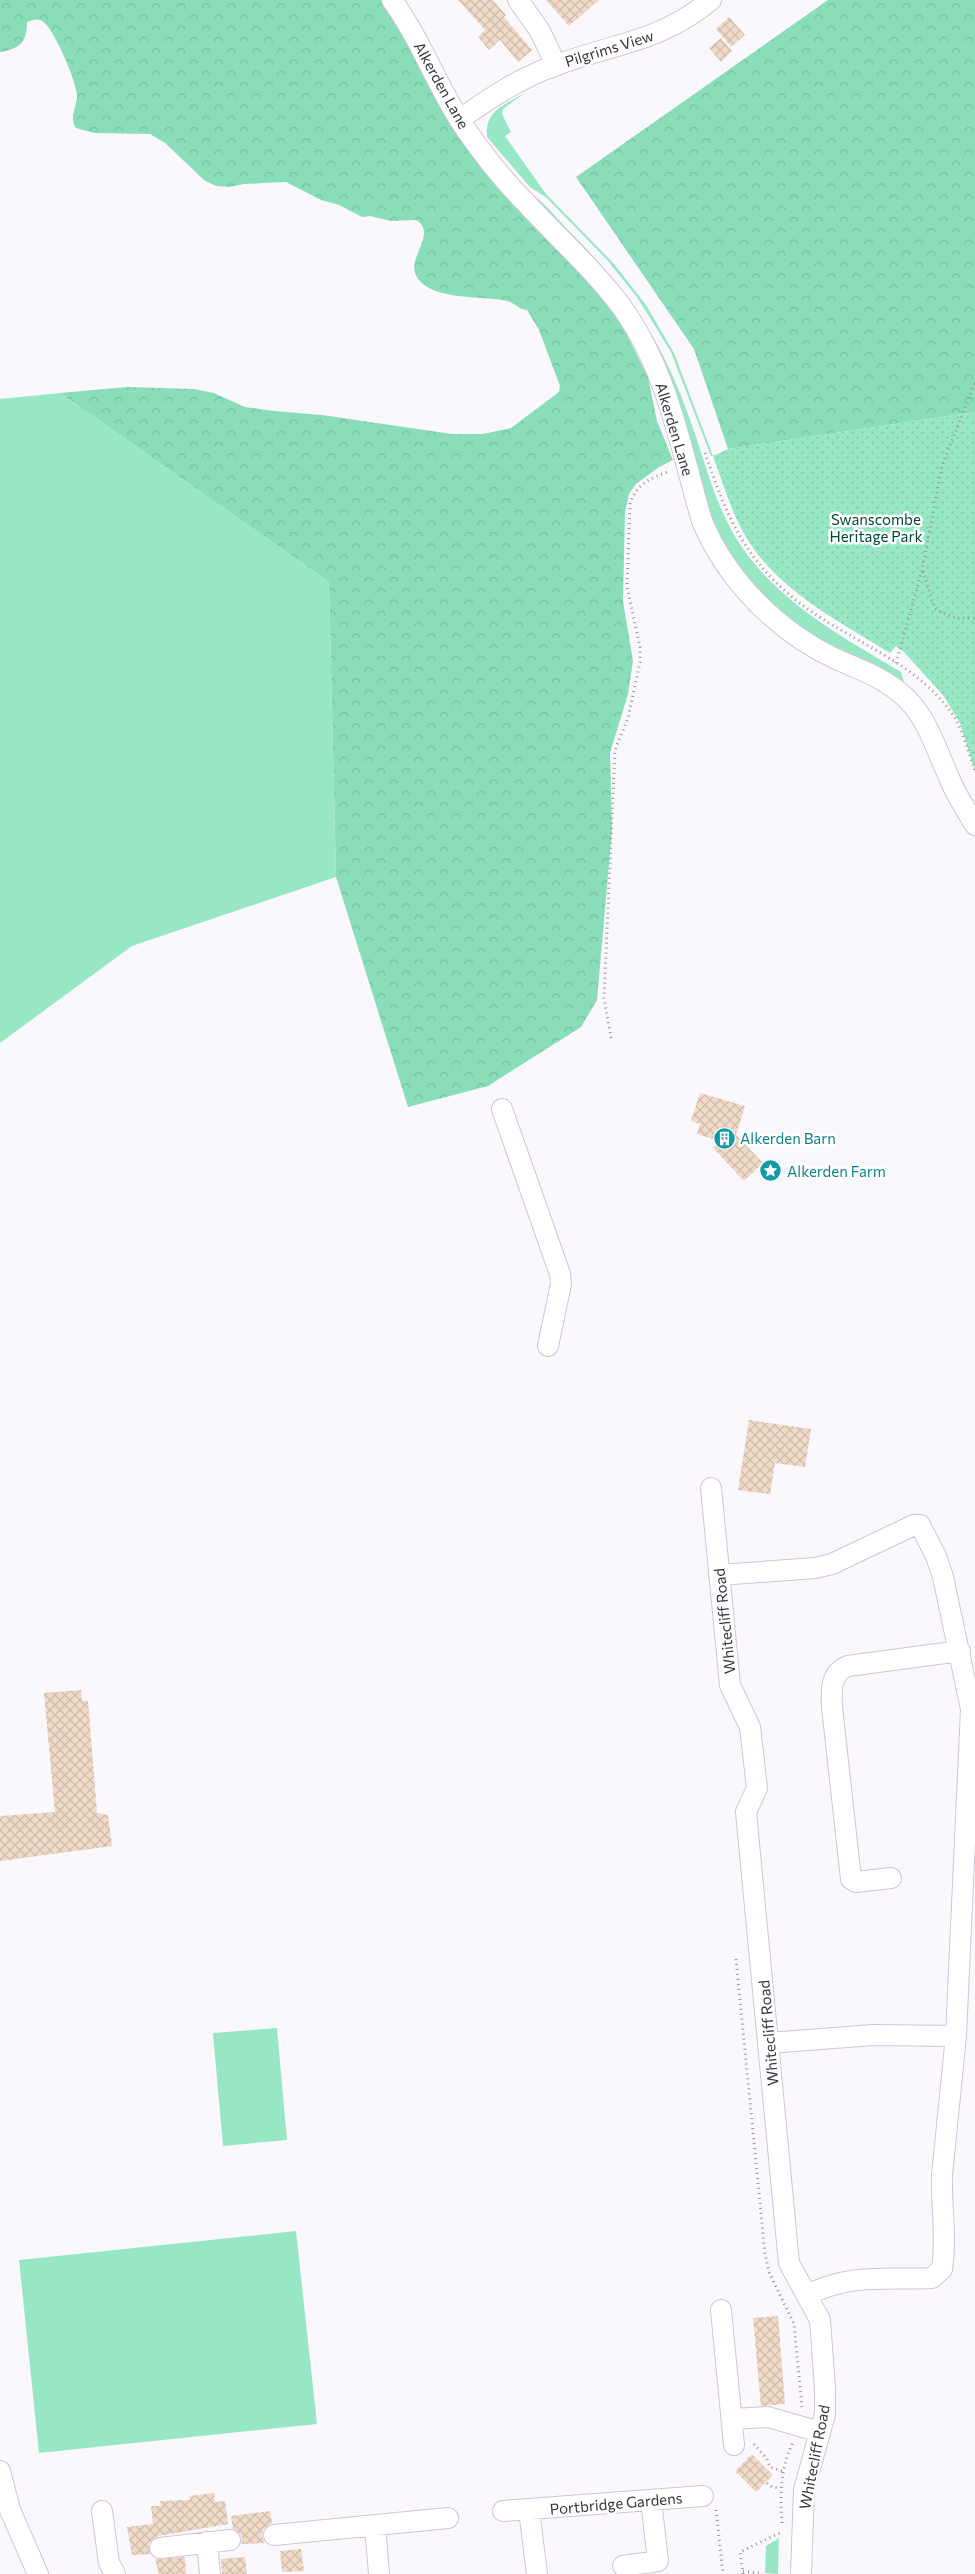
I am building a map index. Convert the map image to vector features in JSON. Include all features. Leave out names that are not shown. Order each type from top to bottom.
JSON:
[{"type":"street","name":"Alkerden Lane","points":[[392,0],[403,15],[460,119],[519,196],[583,261],[627,315],[643,341],[660,377],[707,532],[734,576],[761,606],[801,639],[882,680],[906,698],[928,728],[949,777],[975,825]]},
{"type":"street","name":"Pilgrims View","points":[[518,0],[540,31],[556,65]]},
{"type":"street","name":"Pilgrims View","points":[[460,119],[515,84],[556,65],[648,37],[687,18],[711,0]]},
{"type":"street","points":[[502,1109],[560,1274],[561,1284],[548,1346]]},
{"type":"street","name":"Whitecliff Road","points":[[711,1488],[730,1685],[750,1727],[757,1788],[746,1812],[789,2263],[820,2320],[825,2409],[804,2490],[801,2574]]},
{"type":"street","points":[[719,1575],[822,1566],[836,1562],[914,1525],[920,1525],[936,1556],[943,1577],[971,1702],[972,1718],[956,2036],[941,2192],[945,2221],[940,2272],[932,2278],[886,2277],[844,2281],[827,2285],[807,2295]]},
{"type":"street","points":[[891,1878],[856,1882],[851,1879],[832,1707],[833,1682],[839,1672],[848,1666],[960,1651]]},
{"type":"street","points":[[769,2043],[880,2035],[956,2036]]},
{"type":"street","points":[[721,2310],[733,2432],[768,2417],[820,2432]]},
{"type":"street","points":[[0,2471],[10,2510],[38,2574]]},
{"type":"street","name":"Portbridge Gardens","points":[[503,2511],[651,2500],[709,2499]]},
{"type":"street","points":[[623,2566],[658,2561],[651,2500]]},
{"type":"street","name":"Portbridge Gardens","points":[[529,2510],[536,2574]]},
{"type":"street","points":[[102,2511],[109,2563],[115,2574]]},
{"type":"street","points":[[274,2535],[448,2518]]},
{"type":"street","points":[[374,2525],[380,2574]]},
{"type":"street","points":[[160,2548],[230,2540]]},
{"type":"street","points":[[207,2542],[210,2574]]},
{"type":"path","points":[[896,663],[922,571],[942,466],[975,382]]},
{"type":"path","points":[[611,1038],[604,998],[615,750],[628,718],[640,662],[640,648],[628,595],[630,504],[633,493],[644,481],[687,465]]},
{"type":"path","points":[[922,571],[935,609],[955,618],[975,618]]},
{"type":"path","points":[[733,2432],[744,2433],[765,2457],[770,2467],[782,2471]]},
{"type":"path","points":[[767,2483],[772,2487],[780,2488]]},
{"type":"path","points":[[709,2499],[723,2574]]},
{"type":"path","points":[[763,2574],[743,2573],[740,2552],[782,2532]]},
{"type":"green space","points":[[0,0],[383,0],[412,46],[621,323],[648,377],[657,421],[673,460],[659,467],[636,484],[629,494],[625,512],[623,601],[633,661],[628,694],[610,753],[612,829],[597,1000],[581,1027],[488,1086],[408,1107],[336,877],[329,582],[60,393],[127,387],[194,389],[214,393],[245,407],[322,415],[452,434],[483,434],[511,428],[559,392],[560,386],[539,330],[527,310],[510,302],[497,299],[456,296],[431,289],[421,282],[415,273],[414,267],[424,231],[422,225],[416,220],[391,221],[370,216],[362,217],[339,205],[321,200],[286,182],[244,184],[230,187],[216,186],[204,180],[165,143],[150,134],[94,133],[76,128],[73,116],[77,94],[68,66],[52,33],[40,20],[36,19],[27,22],[26,35],[21,43],[13,49],[0,52]]},
{"type":"green space","points":[[828,0],[975,0],[975,412],[728,449],[694,349],[576,177]]},
{"type":"green space","points":[[526,92],[503,109],[502,114],[511,132],[505,136],[546,194],[614,264],[646,305],[674,353],[713,456],[711,456],[671,352],[637,297],[608,261],[547,198],[530,187],[487,137],[489,120],[493,114],[505,104]]},
{"type":"green space","points":[[534,196],[549,209],[610,276],[627,297],[655,340],[679,389],[719,503],[734,535],[744,550],[760,570],[796,604],[837,633],[901,672],[904,682],[882,669],[819,641],[767,601],[739,567],[721,539],[710,513],[682,413]]},
{"type":"green space","points":[[60,393],[329,582],[336,877],[132,946],[0,1043],[0,399]]},
{"type":"green space","name":"Swanscombe Heritage Park","points":[[975,412],[975,771],[960,723],[943,695],[904,652],[896,646],[890,653],[830,616],[792,589],[759,556],[736,518],[713,456],[728,449]]},
{"type":"green space","points":[[277,2028],[287,2140],[223,2146],[213,2033]]},
{"type":"green space","points":[[296,2231],[317,2424],[39,2453],[19,2260]]},
{"type":"green space","points":[[779,2538],[778,2574],[765,2573],[766,2546]]},
{"type":"building","points":[[458,0],[493,0],[506,15],[504,17],[532,50],[518,62],[500,40],[489,50],[478,37],[485,30]]},
{"type":"building","points":[[546,0],[599,0],[569,26]]},
{"type":"building","points":[[729,17],[745,35],[731,47],[716,29]]},
{"type":"building","points":[[721,38],[732,51],[721,62],[709,48]]},
{"type":"building","name":"Alkerden Barn","points":[[700,1093],[745,1106],[736,1135],[763,1163],[744,1181],[713,1148],[720,1141],[697,1134],[700,1124],[691,1121]]},
{"type":"building","points":[[749,1420],[811,1429],[805,1467],[775,1463],[770,1494],[738,1490]]},
{"type":"building","points":[[81,1690],[82,1701],[88,1701],[97,1813],[108,1815],[112,1846],[0,1861],[0,1816],[55,1812],[44,1693]]},
{"type":"building","points":[[778,2316],[785,2404],[761,2406],[753,2318]]},
{"type":"building","points":[[752,2454],[773,2475],[756,2492],[735,2471]]},
{"type":"building","points":[[214,2493],[215,2502],[225,2501],[228,2524],[158,2536],[149,2543],[150,2554],[132,2555],[127,2527],[153,2524],[151,2506],[161,2506],[160,2501],[190,2500],[189,2496]]},
{"type":"building","points":[[270,2511],[272,2523],[263,2530],[262,2536],[265,2543],[241,2544],[242,2538],[233,2529],[231,2516]]},
{"type":"building","points":[[301,2549],[304,2571],[282,2572],[280,2551]]},
{"type":"building","points":[[185,2557],[186,2574],[159,2574],[155,2559]]},
{"type":"building","points":[[245,2557],[247,2574],[222,2574],[221,2559]]},
{"type":"place","name":"Alkerden Barn","points":[[724,1138]]},
{"type":"place","name":"Alkerden Farm","points":[[771,1171]]}]
